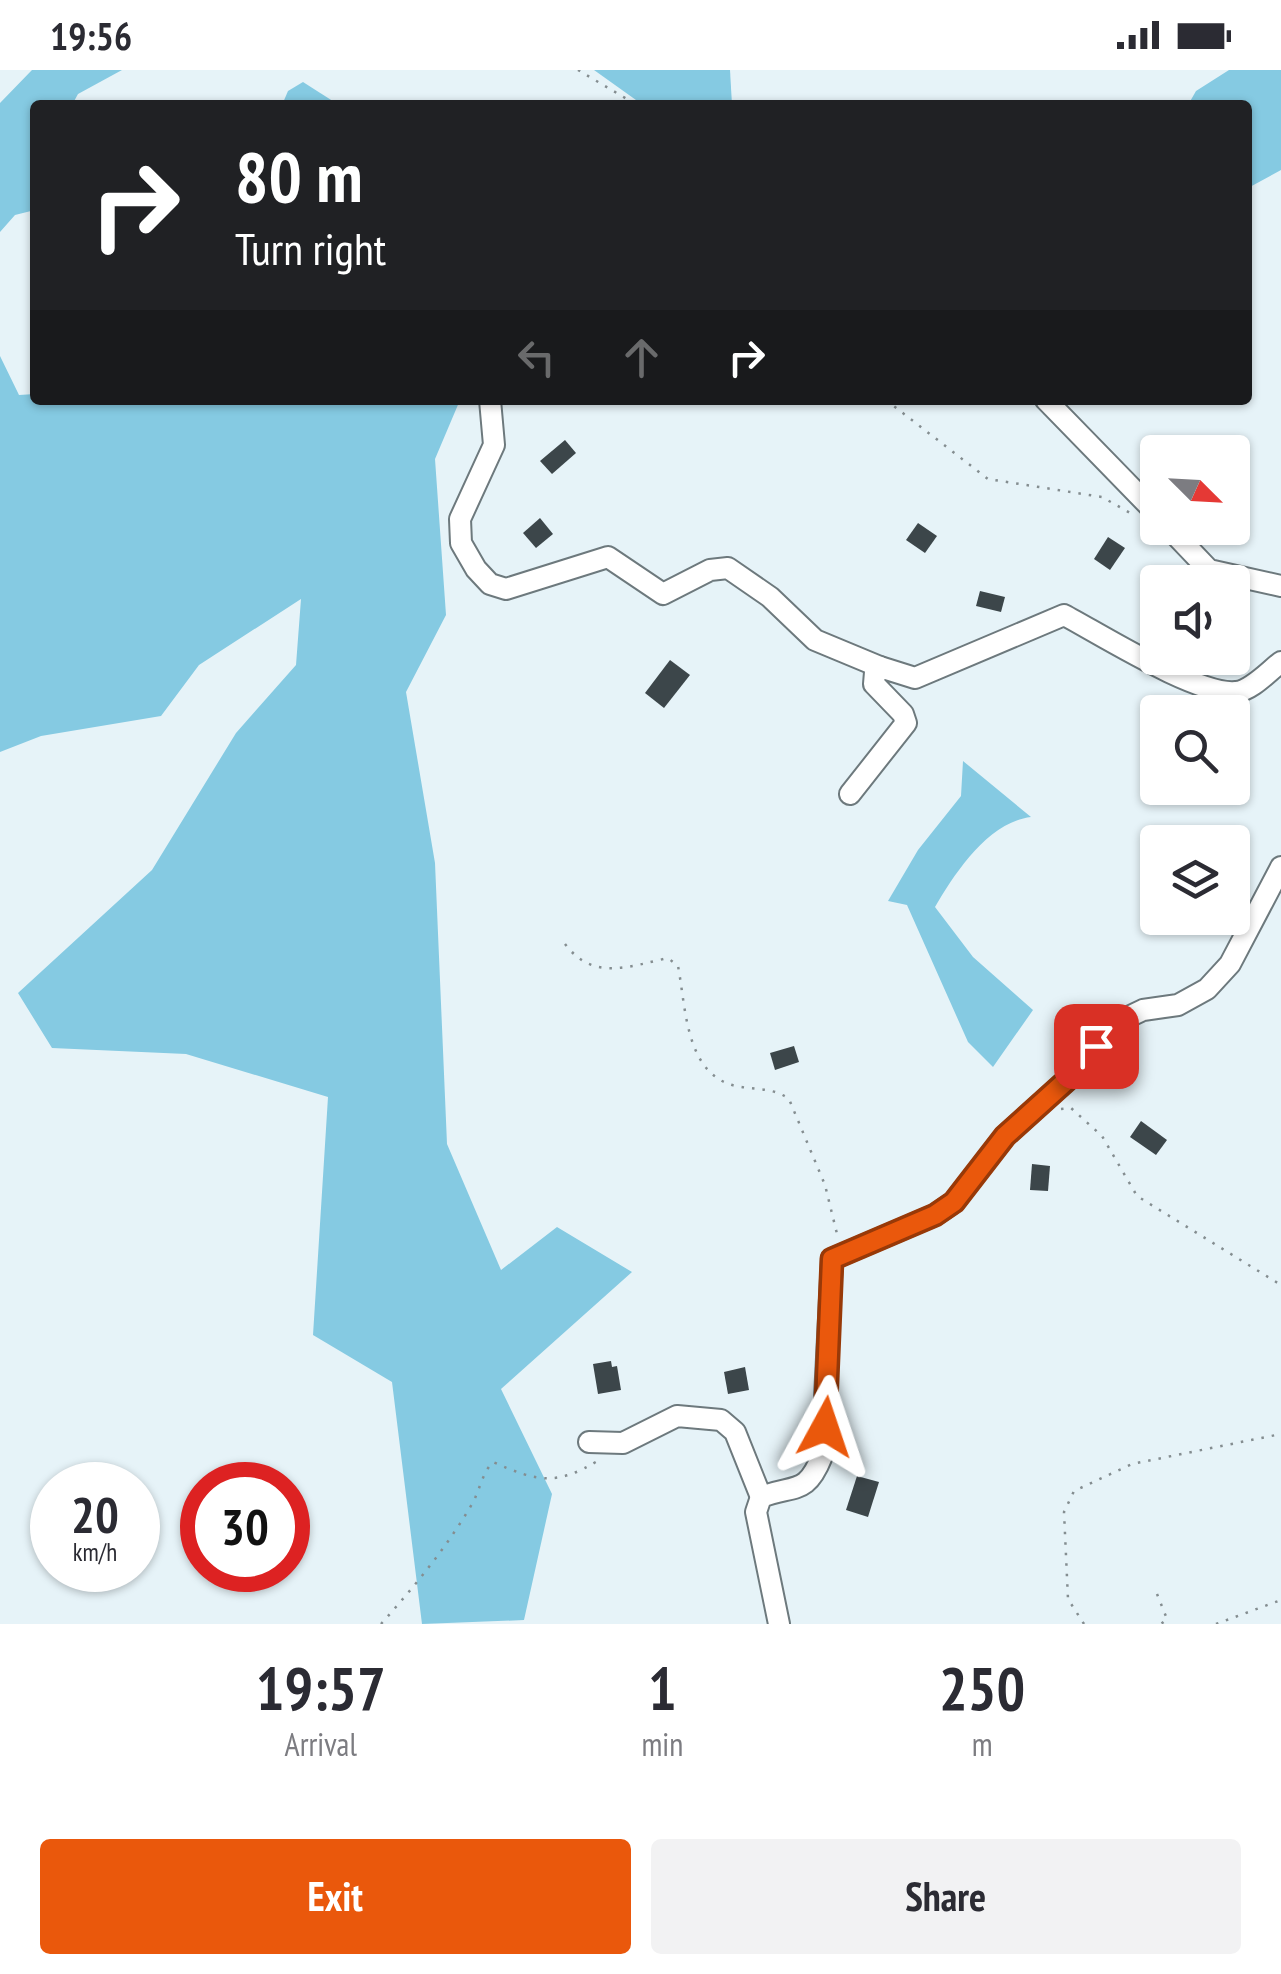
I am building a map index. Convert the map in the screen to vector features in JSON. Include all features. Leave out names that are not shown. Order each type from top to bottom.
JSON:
[{"type":"street","points":[[490,405],[494,445],[460,519],[461,543],[490,584],[506,589],[524,586],[608,557],[663,594],[710,570],[728,568],[770,597],[816,640],[880,668],[915,678],[1064,614],[1184,677],[1224,692],[1241,692],[1281,662]]},
{"type":"street","points":[[1051,405],[1140,504]]},
{"type":"street","points":[[1185,545],[1209,570],[1281,586]]},
{"type":"street","points":[[850,794],[906,723],[903,714],[874,684],[874,672],[880,668]]},
{"type":"street","points":[[761,1497],[794,1491],[813,1479],[822,1456],[831,1358],[832,1259],[880,1240],[954,1202],[989,1154],[1120,1022],[1143,1010],[1178,1005],[1207,990],[1230,964],[1281,868]]},
{"type":"street","points":[[589,1442],[623,1443],[677,1416],[721,1420],[735,1432],[761,1497],[756,1512],[779,1624]]},
{"type":"path","points":[[578,70],[628,100]]},
{"type":"path","points":[[892,405],[988,479],[1102,497],[1140,512]]},
{"type":"path","points":[[566,944],[578,961],[593,970],[668,958],[678,966],[700,1062],[715,1080],[780,1092],[789,1099],[825,1185],[838,1244],[846,1252]]},
{"type":"path","points":[[1030,1112],[1072,1108],[1102,1136],[1137,1196],[1281,1285]]},
{"type":"path","points":[[1084,1624],[1068,1599],[1064,1512],[1074,1491],[1132,1464],[1281,1434]]},
{"type":"path","points":[[381,1624],[419,1581],[471,1505],[485,1470],[493,1462],[540,1478],[561,1480],[623,1443]]},
{"type":"path","points":[[1157,1594],[1166,1607],[1167,1618],[1161,1624]]},
{"type":"path","points":[[1216,1624],[1281,1600]]},
{"type":"shaded area","points":[[32,70],[122,70],[78,94],[75,100],[30,100],[30,211],[15,215],[0,232],[0,103]]},
{"type":"shaded area","points":[[594,70],[730,70],[732,100],[636,100]]},
{"type":"shaded area","points":[[1229,70],[1281,70],[1281,170],[1252,186],[1252,100],[1191,100],[1196,91]]},
{"type":"shaded area","points":[[303,82],[331,100],[284,100],[288,91]]},
{"type":"shaded area","points":[[0,356],[19,395],[30,394],[30,405],[458,405],[435,459],[446,615],[406,692],[435,863],[447,1144],[501,1270],[557,1227],[632,1272],[501,1389],[552,1494],[524,1620],[422,1624],[392,1382],[313,1335],[328,1097],[186,1054],[52,1048],[18,993],[152,870],[236,733],[296,665],[301,599],[199,665],[161,716],[41,736],[0,752]]},
{"type":"shaded area","points":[[963,761],[1031,817],[1001,828],[974,851],[935,907],[973,957],[1033,1010],[993,1067],[968,1042],[907,905],[888,901],[918,850],[961,796]]},
{"type":"building","points":[[565,440],[576,453],[552,474],[540,461]]},
{"type":"building","points":[[540,518],[553,534],[536,548],[523,533]]},
{"type":"building","points":[[918,523],[937,536],[925,553],[906,540]]},
{"type":"building","points":[[1108,537],[1125,548],[1110,570],[1094,559]]},
{"type":"building","points":[[980,591],[1005,597],[1001,612],[976,606]]},
{"type":"building","points":[[670,660],[690,675],[664,708],[645,693]]},
{"type":"building","points":[[794,1046],[799,1062],[775,1070],[770,1053]]},
{"type":"building","points":[[1141,1121],[1167,1140],[1156,1155],[1130,1137]]},
{"type":"building","points":[[1032,1164],[1050,1166],[1048,1191],[1030,1190]]},
{"type":"building","points":[[611,1361],[612,1367],[617,1366],[621,1390],[598,1394],[593,1364]]},
{"type":"building","points":[[745,1367],[749,1390],[728,1394],[724,1372]]},
{"type":"building","points":[[857,1476],[879,1482],[868,1517],[846,1510]]},
{"type":"route","points":[[825,1427],[831,1358],[832,1259],[935,1215],[954,1202],[1005,1136],[1066,1081],[1096,1046]]}]
